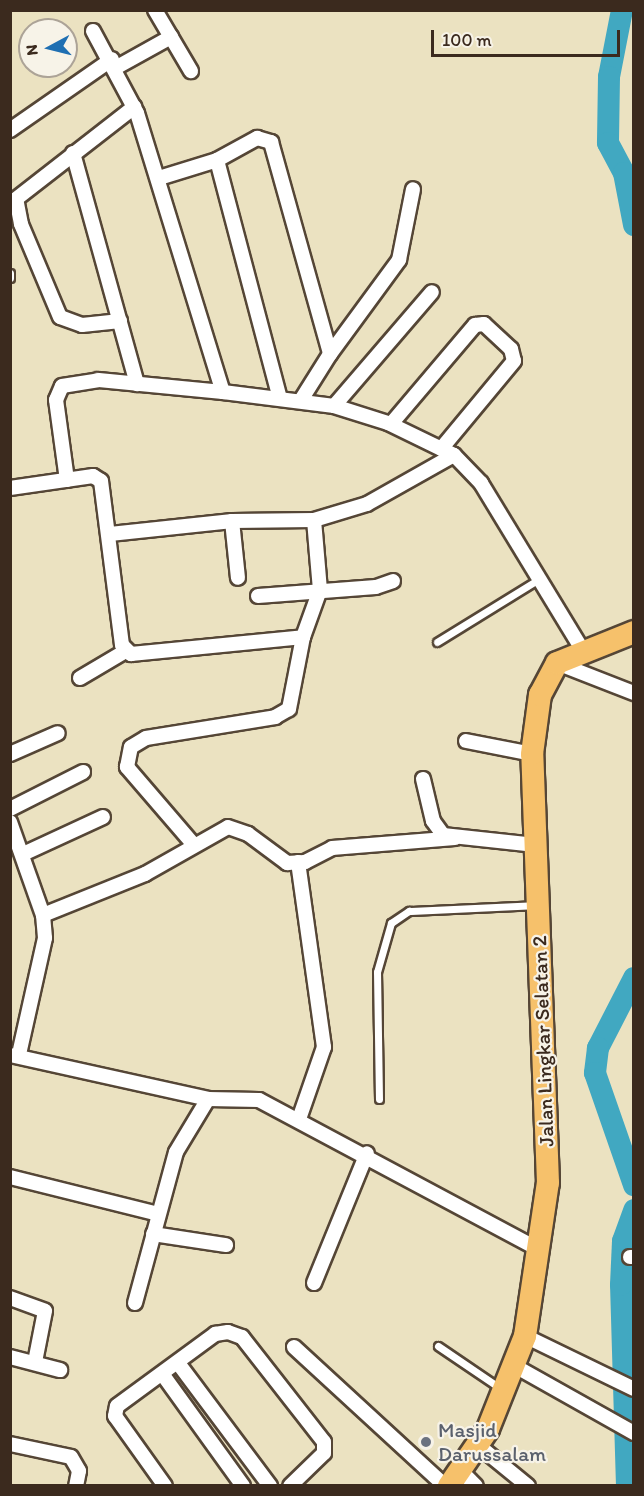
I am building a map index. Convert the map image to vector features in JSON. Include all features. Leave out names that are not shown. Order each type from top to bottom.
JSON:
[{"type":"highway","points":[[558,663],[633,632]]},
{"type":"highway","name":"Jalan Lingkar Selatan 2","points":[[458,1482],[479,1446],[525,1336],[548,1183],[532,754],[544,681],[558,663]]},
{"type":"street","points":[[155,10],[191,71]]},
{"type":"street","points":[[93,31],[114,63],[134,107],[159,178],[223,392]]},
{"type":"street","points":[[10,130],[114,63],[171,37]]},
{"type":"street","points":[[120,321],[82,325],[60,316],[19,216],[18,194],[134,107]]},
{"type":"street","points":[[159,178],[217,160],[257,138],[270,140],[330,354]]},
{"type":"street","points":[[73,153],[137,384]]},
{"type":"street","points":[[217,160],[279,395]]},
{"type":"street","points":[[302,400],[330,354],[399,260],[413,189]]},
{"type":"street","points":[[333,406],[432,292]]},
{"type":"street","points":[[391,424],[475,325],[484,324],[511,350],[514,361],[441,449]]},
{"type":"street","points":[[67,480],[58,390],[89,381],[279,395],[333,406],[391,424],[454,455],[482,483],[583,651]]},
{"type":"street","points":[[110,534],[232,521],[314,520],[367,504],[454,455]]},
{"type":"street","points":[[10,488],[93,476],[101,481],[110,534],[124,652]]},
{"type":"street","points":[[194,845],[127,767],[131,747],[146,738],[275,717],[289,709],[303,637],[320,590],[314,520]]},
{"type":"street","points":[[232,521],[238,578]]},
{"type":"street","points":[[258,596],[393,581]]},
{"type":"street","points":[[80,678],[124,652],[303,637]]},
{"type":"street","points":[[558,663],[633,693]]},
{"type":"street","points":[[10,754],[58,733]]},
{"type":"street","points":[[466,741],[532,754]]},
{"type":"street","points":[[10,809],[84,772]]},
{"type":"street","points":[[423,779],[433,821],[443,835],[535,845]]},
{"type":"street","points":[[23,854],[103,817]]},
{"type":"street","points":[[10,822],[43,915],[45,938],[15,1055],[208,1099],[259,1100],[367,1153],[538,1249]]},
{"type":"street","points":[[43,915],[145,874],[222,829],[235,828],[281,861],[298,862],[332,848],[455,838]]},
{"type":"street","points":[[298,862],[324,1047],[299,1119]]},
{"type":"street","points":[[135,1303],[176,1152],[208,1099]]},
{"type":"street","points":[[314,1283],[367,1153]]},
{"type":"street","points":[[10,1177],[158,1214]]},
{"type":"street","points":[[153,1234],[226,1245]]},
{"type":"street","points":[[10,1298],[45,1311],[35,1362]]},
{"type":"street","points":[[165,1485],[115,1416],[119,1404],[178,1364],[214,1334],[242,1337],[324,1442],[324,1453],[290,1485]]},
{"type":"street","points":[[525,1336],[633,1389]]},
{"type":"street","points":[[294,1347],[458,1482]]},
{"type":"street","points":[[10,1357],[60,1370]]},
{"type":"street","points":[[178,1364],[267,1484]]},
{"type":"street","points":[[513,1365],[631,1431]]},
{"type":"street","points":[[163,1375],[243,1485]]},
{"type":"street","points":[[10,1444],[71,1457],[79,1471],[76,1485]]},
{"type":"street","points":[[479,1446],[528,1485]]},
{"type":"lane","points":[[10,273],[10,278]]},
{"type":"lane","points":[[437,642],[539,579]]},
{"type":"lane","points":[[379,1100],[377,972],[391,923],[409,911],[538,905]]},
{"type":"lane","points":[[438,1346],[503,1390]]},
{"type":"waterway","points":[[622,10],[609,77],[608,143],[624,173],[634,225]]},
{"type":"waterway","points":[[634,978],[598,1048],[595,1073],[634,1185]]},
{"type":"waterway","points":[[627,1486],[621,1285],[623,1241],[634,1210]]},
{"type":"place","name":"Masjid Darussalam","points":[[426,1442]]}]
